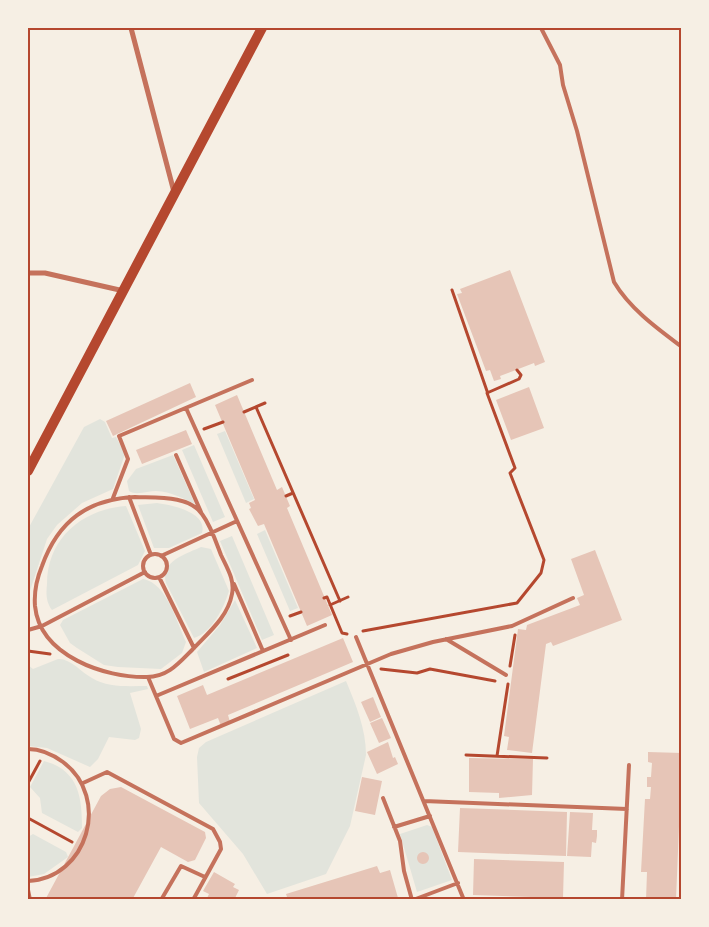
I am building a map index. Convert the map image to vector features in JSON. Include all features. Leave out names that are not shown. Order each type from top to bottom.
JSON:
[{"type":"main road","points":[[28,471],[262,28]]},
{"type":"street","points":[[131,28],[150,92],[174,193]]},
{"type":"street","points":[[28,272],[45,273],[124,291]]},
{"type":"lane","points":[[541,28],[560,65],[562,85],[577,131],[614,282],[623,296],[650,322],[682,347]]},
{"type":"lane","points":[[113,498],[128,458],[120,436],[252,380]]},
{"type":"lane","points":[[186,408],[291,640]]},
{"type":"lane","points":[[176,455],[263,651]]},
{"type":"lane","points":[[129,497],[151,554]]},
{"type":"lane","points":[[202,514],[191,505],[166,498],[129,497],[113,498],[81,512],[58,533],[39,573],[35,607],[42,626],[59,648],[78,662],[117,675],[148,677],[168,673],[214,628],[229,605],[233,588],[232,580]]},
{"type":"lane","points":[[161,556],[238,521]]},
{"type":"lane","points":[[151,554],[161,556],[165,560],[166,567],[159,576],[151,577],[145,572],[144,561],[151,554]]},
{"type":"lane","points":[[28,630],[42,626],[145,572]]},
{"type":"lane","points":[[159,576],[194,648]]},
{"type":"lane","points":[[148,677],[174,739],[181,743],[368,666],[390,654],[446,639],[512,626],[573,598]]},
{"type":"lane","points":[[156,696],[325,625]]},
{"type":"lane","points":[[356,637],[464,899],[475,900]]},
{"type":"lane","points":[[446,639],[506,674]]},
{"type":"lane","points":[[28,749],[54,755],[71,768],[83,783],[89,806],[88,828],[80,848],[66,865],[47,876],[28,881]]},
{"type":"lane","points":[[622,900],[629,765]]},
{"type":"lane","points":[[83,783],[107,772],[213,829],[220,842],[220,849],[193,900]]},
{"type":"lane","points":[[383,798],[400,841],[404,871],[412,900],[458,883]]},
{"type":"lane","points":[[424,801],[627,809]]},
{"type":"lane","points":[[394,827],[430,816]]},
{"type":"lane","points":[[161,900],[181,866],[205,877]]},
{"type":"lane","points":[[28,890],[30,900]]},
{"type":"path","points":[[324,598],[327,597],[341,631],[346,634],[515,604],[541,573],[544,558],[510,473],[515,469],[452,290]]},
{"type":"path","points":[[487,391],[519,379],[521,375],[518,370]]},
{"type":"path","points":[[244,412],[266,403]]},
{"type":"path","points":[[256,407],[340,601]]},
{"type":"path","points":[[286,496],[293,493]]},
{"type":"path","points":[[330,605],[348,597]]},
{"type":"path","points":[[497,756],[516,629]]},
{"type":"path","points":[[221,682],[288,655]]},
{"type":"path","points":[[368,666],[417,673],[430,669],[508,684]]},
{"type":"path","points":[[466,754],[547,758]]},
{"type":"path","points":[[28,783],[40,760]]},
{"type":"path","points":[[28,818],[75,844]]},
{"type":"shaded area","points":[[100,419],[105,422],[112,438],[116,437],[125,454],[113,489],[82,503],[57,525],[47,539],[28,597],[28,529],[84,427]]},
{"type":"shaded area","points":[[225,431],[254,499],[246,503],[217,434]]},
{"type":"shaded area","points":[[194,445],[225,517],[213,522],[182,450]]},
{"type":"shaded area","points":[[173,455],[195,504],[167,493],[156,491],[135,493],[129,491],[127,481],[136,469]]},
{"type":"shaded area","points":[[157,503],[179,508],[194,515],[202,526],[202,533],[169,548],[154,548],[138,505]]},
{"type":"shaded area","points":[[126,506],[145,551],[138,565],[52,610],[47,595],[49,568],[53,553],[61,540],[70,529],[82,520],[110,508]]},
{"type":"shaded area","points":[[265,530],[298,608],[290,611],[257,534]]},
{"type":"shaded area","points":[[232,536],[274,635],[262,640],[220,541]]},
{"type":"shaded area","points":[[201,547],[211,549],[229,591],[212,625],[194,638],[166,583],[165,575],[170,564],[176,559]]},
{"type":"shaded area","points":[[143,579],[159,588],[170,605],[186,642],[182,653],[161,669],[118,667],[104,665],[70,643],[60,625],[63,620]]},
{"type":"shaded area","points":[[235,600],[257,648],[204,672],[197,652],[220,625]]},
{"type":"shaded area","points":[[58,659],[67,661],[98,681],[119,686],[147,686],[148,689],[130,693],[141,729],[139,738],[135,740],[109,737],[98,759],[90,767],[47,748],[28,746],[28,665],[33,669]]},
{"type":"shaded area","points":[[346,681],[357,708],[366,745],[366,755],[350,826],[326,874],[267,894],[243,854],[199,803],[197,757],[199,748],[206,742]]},
{"type":"shaded area","points":[[44,761],[56,765],[65,771],[76,787],[82,817],[82,828],[78,832],[42,813],[40,798],[30,787]]},
{"type":"shaded area","points":[[427,825],[432,827],[452,880],[417,892],[400,834]]},
{"type":"shaded area","points":[[33,834],[66,852],[68,857],[44,874],[28,877],[28,837]]},
{"type":"building","points":[[510,270],[545,362],[535,366],[534,363],[500,376],[501,379],[494,381],[490,370],[486,371],[457,294],[462,293],[460,289]]},
{"type":"building","points":[[190,383],[196,397],[113,436],[106,421]]},
{"type":"building","points":[[529,387],[544,428],[511,440],[496,400]]},
{"type":"building","points":[[237,395],[277,490],[282,487],[290,506],[287,508],[332,615],[307,626],[264,524],[258,526],[249,509],[251,508],[249,503],[255,500],[215,405]]},
{"type":"building","points":[[186,430],[192,444],[142,464],[136,450]]},
{"type":"building","points":[[595,550],[622,620],[553,646],[551,642],[546,644],[532,753],[507,750],[509,737],[504,736],[518,629],[526,630],[527,625],[580,605],[577,598],[584,595],[571,559]]},
{"type":"building","points":[[343,638],[353,662],[228,715],[230,722],[221,726],[218,718],[190,729],[177,696],[203,685],[207,695]]},
{"type":"building","points":[[373,697],[381,717],[370,722],[361,702]]},
{"type":"building","points":[[382,718],[391,738],[379,743],[370,723]]},
{"type":"building","points":[[388,742],[393,758],[395,757],[398,764],[377,774],[367,752]]},
{"type":"building","points":[[648,752],[682,753],[676,900],[646,900],[647,872],[641,872],[645,799],[650,799],[651,787],[647,787],[647,777],[651,777],[652,763],[648,762]]},
{"type":"building","points":[[469,758],[533,759],[532,795],[499,798],[499,793],[469,792]]},
{"type":"building","points":[[362,777],[382,781],[375,815],[355,811]]},
{"type":"building","points":[[121,787],[205,832],[206,838],[195,860],[188,862],[161,847],[132,900],[45,900],[101,796],[110,789]]},
{"type":"building","points":[[460,808],[567,812],[566,856],[458,852]]},
{"type":"building","points":[[570,812],[593,813],[592,830],[597,830],[597,836],[596,843],[592,842],[591,857],[567,856]]},
{"type":"building","points":[[421,852],[425,852],[429,858],[425,864],[421,864],[417,860],[417,856]]},
{"type":"building","points":[[474,859],[564,862],[563,898],[473,895]]},
{"type":"building","points":[[377,866],[380,873],[390,870],[398,898],[288,900],[286,894]]},
{"type":"building","points":[[214,872],[235,884],[233,887],[239,890],[234,900],[206,900],[209,894],[203,891]]}]
